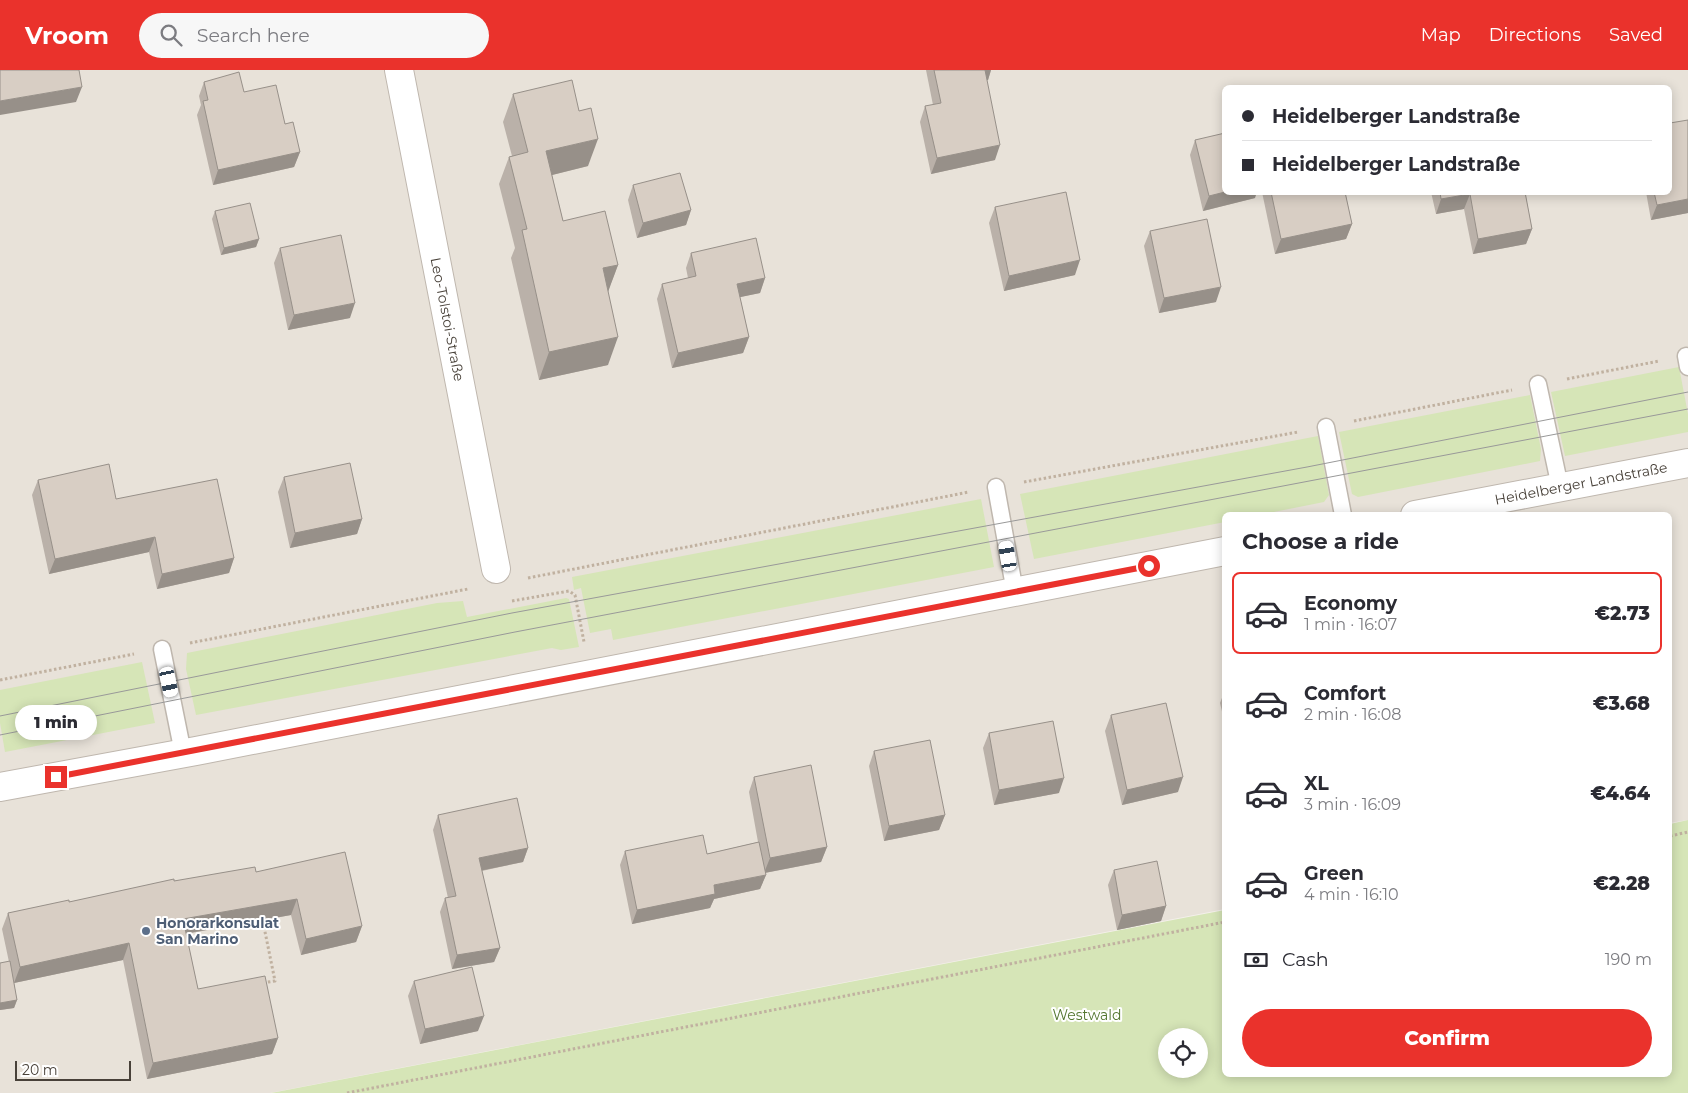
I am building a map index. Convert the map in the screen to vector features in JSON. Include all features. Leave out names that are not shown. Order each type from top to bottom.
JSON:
[{"type":"street","name":"Leo-Tolstoi-Straße","points":[[399,70],[496,570]]},
{"type":"street","name":"Heidelberger Landstraße","points":[[1431,512],[1688,463]]},
{"type":"street","points":[[1,783],[183,753],[1222,553]]},
{"type":"lane","points":[[1538,384],[1560,487]]},
{"type":"lane","points":[[1326,427],[1342,512]]},
{"type":"lane","points":[[996,487],[1015,592]]},
{"type":"lane","points":[[162,649],[183,753]]},
{"type":"path","points":[[528,578],[996,487],[1326,427],[1538,384],[1687,361]]},
{"type":"path","points":[[0,680],[470,589]]},
{"type":"path","points":[[502,602],[569,591],[576,595],[590,674]]},
{"type":"path","points":[[1672,836],[1688,832]]},
{"type":"path","points":[[256,985],[275,981],[262,914]]},
{"type":"path","points":[[347,1093],[1222,923]]},
{"type":"shaded area","points":[[0,70],[1688,70],[1688,820],[1672,823],[1672,512],[1222,512],[1222,910],[270,1093],[0,1093]]},
{"type":"green space","points":[[1679,367],[1688,414],[1688,432],[1565,456],[1551,392]]},
{"type":"green space","points":[[1530,395],[1541,449],[1540,461],[1358,497],[1352,494],[1339,432]]},
{"type":"green space","points":[[1318,436],[1329,495],[1324,502],[1274,512],[1222,512],[1222,523],[1034,559],[1020,494]]},
{"type":"green space","points":[[981,499],[994,567],[613,640],[611,629],[590,633],[581,588],[574,590],[572,577]]},
{"type":"green space","points":[[566,598],[569,599],[579,647],[561,650],[552,648],[196,715],[186,669],[187,653],[437,603],[463,601],[467,617]]},
{"type":"green space","points":[[142,662],[155,723],[5,752],[0,723],[0,690]]},
{"type":"green space","name":"Westwald","points":[[1688,820],[1688,1093],[271,1093],[1222,911],[1222,1077],[1672,1077],[1672,824]]},
{"type":"building","points":[[0,70],[79,70],[82,87],[0,101]]},
{"type":"building","points":[[934,70],[985,70],[1000,145],[937,158],[925,106],[941,103]]},
{"type":"building","points":[[239,72],[244,92],[276,85],[285,124],[293,122],[300,152],[218,170],[203,101],[208,100],[204,82]]},
{"type":"building","points":[[572,80],[579,111],[591,108],[598,139],[546,151],[563,221],[605,211],[618,265],[603,268],[618,337],[549,352],[522,230],[527,229],[509,157],[528,152],[513,94]]},
{"type":"building","points":[[1688,120],[1688,199],[1657,205],[1655,195],[1672,195],[1672,123]]},
{"type":"building","points":[[1222,134],[1222,193],[1209,196],[1195,140]]},
{"type":"building","points":[[680,173],[691,210],[643,223],[633,185]]},
{"type":"building","points":[[1066,192],[1080,260],[1009,276],[995,207]]},
{"type":"building","points":[[1272,195],[1346,195],[1352,224],[1281,239]]},
{"type":"building","points":[[1440,195],[1464,195],[1441,199]]},
{"type":"building","points":[[1470,195],[1526,195],[1532,229],[1478,239]]},
{"type":"building","points":[[250,203],[259,239],[224,248],[215,211]]},
{"type":"building","points":[[1207,219],[1221,287],[1164,298],[1150,231]]},
{"type":"building","points":[[341,235],[355,303],[294,315],[280,248]]},
{"type":"building","points":[[756,238],[765,278],[737,284],[749,337],[678,353],[662,284],[696,276],[691,253]]},
{"type":"building","points":[[350,463],[362,519],[295,533],[284,477]]},
{"type":"building","points":[[109,464],[116,499],[217,479],[234,558],[162,574],[155,537],[55,559],[38,480]]},
{"type":"building","points":[[1166,703],[1183,777],[1127,790],[1111,715]]},
{"type":"building","points":[[1053,721],[1064,778],[999,790],[989,733]]},
{"type":"building","points":[[930,740],[945,815],[889,826],[874,751]]},
{"type":"building","points":[[811,765],[827,847],[770,858],[754,777]]},
{"type":"building","points":[[517,798],[528,848],[479,858],[500,948],[457,955],[445,898],[456,896],[438,815]]},
{"type":"building","points":[[703,835],[707,854],[759,842],[766,875],[714,885],[715,894],[637,910],[625,851]]},
{"type":"building","points":[[345,852],[362,926],[306,939],[297,899],[183,919],[198,989],[265,976],[278,1038],[153,1063],[129,943],[20,967],[8,913],[174,879],[174,881],[255,867],[256,872]]},
{"type":"building","points":[[1157,861],[1166,906],[1122,915],[1114,870]]},
{"type":"building","points":[[10,961],[17,1000],[0,1003],[0,963]]},
{"type":"building","points":[[472,967],[484,1016],[425,1029],[414,981]]},
{"type":"tram line","points":[[0,716],[512,613],[1307,467],[1688,392]]},
{"type":"tram line","points":[[0,735],[515,632],[1688,409]]},
{"type":"place","name":"Honorarkonsulat San Marino","points":[[146,931]]},
{"type":"route","points":[[56,777],[1149,566]]}]
